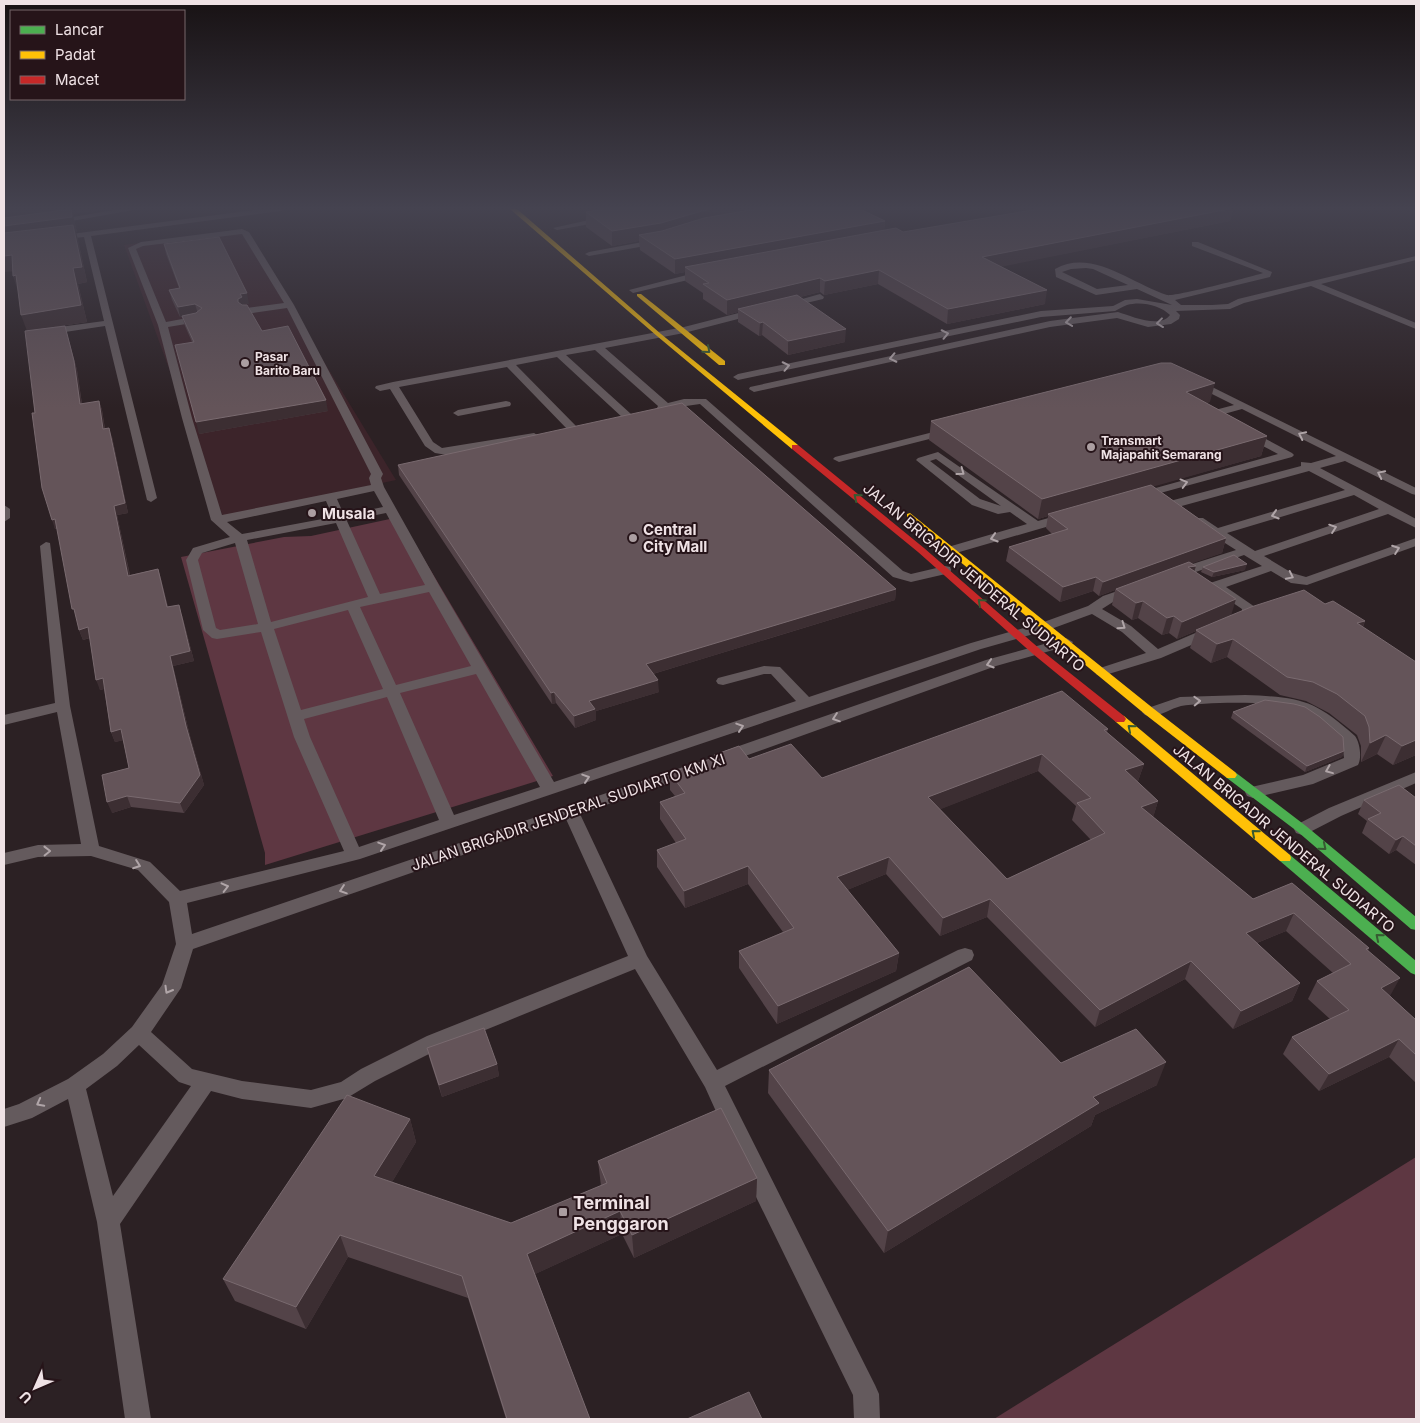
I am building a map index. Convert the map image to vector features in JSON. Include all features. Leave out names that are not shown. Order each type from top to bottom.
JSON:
[{"type":"main road","name":"JALAN BRIGADIR JENDERAL SUDIARTO","points":[[589,275],[659,336],[945,570],[1037,652],[1108,709],[1416,969]]},
{"type":"main road","points":[[630,287],[768,401]]},
{"type":"main road","name":"JALAN BRIGADIR JENDERAL SUDIARTO","points":[[835,456],[854,471]]},
{"type":"main road","name":"JALAN BRIGADIR JENDERAL SUDIARTO","points":[[899,507],[1150,712],[1302,829],[1416,924]]},
{"type":"lane","points":[[96,275],[152,498]]},
{"type":"lane","points":[[144,275],[163,325],[187,418],[217,520],[240,538],[266,627],[302,737],[354,855]]},
{"type":"lane","points":[[272,275],[290,305],[377,474],[375,478],[378,487],[550,790]]},
{"type":"lane","points":[[630,287],[694,275]]},
{"type":"lane","points":[[1060,275],[1096,292],[1137,286]]},
{"type":"lane","points":[[1114,275],[1137,286],[1168,304],[1180,308],[1230,306],[1343,275]]},
{"type":"lane","points":[[754,389],[1050,324],[1116,312],[1122,304],[1135,302],[1168,304],[1266,275]]},
{"type":"lane","points":[[1311,283],[1416,326]]},
{"type":"lane","points":[[380,388],[659,336],[768,308],[820,297]]},
{"type":"lane","points":[[738,377],[1041,314],[1116,312],[1136,322],[1159,324],[1174,319],[1175,315],[1168,304]]},
{"type":"lane","points":[[246,311],[290,305]]},
{"type":"lane","points":[[163,325],[198,319]]},
{"type":"lane","points":[[38,333],[108,323]]},
{"type":"lane","points":[[598,347],[666,406]]},
{"type":"lane","points":[[559,354],[631,415],[609,420]]},
{"type":"lane","points":[[393,385],[429,444],[438,451],[447,452],[576,427],[510,364]]},
{"type":"lane","points":[[1188,380],[1416,492]]},
{"type":"lane","points":[[651,410],[702,400],[898,574],[911,578],[945,570]]},
{"type":"lane","points":[[458,413],[506,404]]},
{"type":"lane","points":[[1241,406],[1219,412],[1218,417],[1416,524]]},
{"type":"lane","points":[[835,456],[916,440],[956,428]]},
{"type":"lane","points":[[916,440],[1037,526]]},
{"type":"lane","points":[[938,455],[924,459],[922,463],[983,505],[998,510],[1013,508]]},
{"type":"lane","points":[[1126,499],[1288,455]]},
{"type":"lane","points":[[1174,504],[1346,457]]},
{"type":"lane","points":[[217,520],[378,487]]},
{"type":"lane","points":[[1218,532],[1355,490]]},
{"type":"lane","points":[[1153,491],[1296,580],[1307,582],[1416,542]]},
{"type":"lane","points":[[330,497],[376,599]]},
{"type":"lane","points":[[4,509],[4,518]]},
{"type":"lane","points":[[390,509],[240,538],[196,550],[192,560],[210,630],[217,635],[266,627],[433,586]]},
{"type":"lane","points":[[1254,555],[1390,509]]},
{"type":"lane","points":[[952,550],[1081,513]]},
{"type":"lane","points":[[46,546],[63,706],[91,850]]},
{"type":"lane","points":[[1239,553],[1181,573],[1215,586],[1248,607],[1264,603]]},
{"type":"lane","points":[[1215,586],[1266,569]]},
{"type":"lane","name":"JALAN BRIGADIR JENDERAL SUDIARTO KM XI","points":[[177,899],[354,855],[976,646],[1046,626],[1093,608],[1141,586]]},
{"type":"lane","points":[[352,605],[449,824]]},
{"type":"lane","points":[[1102,672],[1156,654],[1243,619],[1249,614],[1248,607]]},
{"type":"lane","points":[[1093,608],[1145,643],[1156,654]]},
{"type":"lane","name":"JALAN BRIGADIR JENDERAL SUDIARTO KM XI","points":[[185,944],[706,764],[991,663],[1037,652],[1066,642]]},
{"type":"lane","points":[[295,716],[481,668]]},
{"type":"lane","points":[[723,681],[764,670],[776,670],[807,704]]},
{"type":"lane","points":[[1150,712],[1179,702],[1238,700],[1290,702],[1317,713],[1350,740],[1352,761],[1307,780],[1253,792]]},
{"type":"lane","points":[[4,720],[63,706]]},
{"type":"lane","points":[[1302,829],[1335,812],[1416,777]]},
{"type":"lane","points":[[571,811],[639,959],[713,1082],[749,1160],[866,1394],[867,1419]]},
{"type":"lane","points":[[4,859],[38,851],[91,850],[144,866],[177,899],[185,944],[171,988],[138,1033],[110,1060],[76,1085],[25,1111],[4,1118]]},
{"type":"lane","points":[[713,1082],[965,956]]},
{"type":"lane","points":[[138,1033],[186,1076],[242,1090],[312,1099],[347,1089],[368,1075],[434,1042],[639,959]]},
{"type":"lane","points":[[108,1222],[206,1081]]},
{"type":"lane","points":[[76,1085],[108,1222],[138,1419]]},
{"type":"shaded area","name":"Pasar Barito Baru","points":[[135,275],[271,275],[396,480],[223,517]]},
{"type":"shaded area","points":[[399,517],[553,776],[265,865],[265,853],[181,557],[284,537],[311,536]]},
{"type":"shaded area","points":[[1416,1157],[1416,1419],[994,1419]]},
{"type":"building","points":[[16,275],[75,275],[81,305],[21,315]]},
{"type":"building","points":[[175,275],[238,275],[247,293],[240,294],[242,297],[238,299],[238,302],[242,305],[247,305],[262,331],[288,326],[326,400],[196,422],[175,345],[194,342],[182,316],[196,313],[202,308],[195,304],[178,307],[169,290],[180,288]]},
{"type":"building","points":[[698,275],[852,275],[825,281],[820,278],[727,300],[703,284],[709,283]]},
{"type":"building","points":[[889,275],[1018,275],[1047,290],[948,309]]},
{"type":"building","points":[[797,295],[846,329],[788,341],[763,322],[760,323],[738,309]]},
{"type":"building","points":[[65,326],[74,361],[80,404],[99,401],[103,429],[109,428],[125,503],[114,506],[128,576],[158,569],[167,607],[179,605],[190,651],[170,656],[186,726],[200,775],[180,803],[127,796],[107,802],[102,775],[129,768],[121,729],[111,732],[103,678],[96,680],[88,627],[79,630],[74,609],[72,609],[55,519],[52,520],[42,488],[32,413],[35,413],[25,331]]},
{"type":"building","name":"Transmart Majapahit Semarang","points":[[1161,363],[1171,363],[1215,383],[1186,392],[1267,436],[1042,499],[931,421]]},
{"type":"building","name":"Central City Mall","points":[[682,403],[896,589],[646,664],[658,680],[589,701],[595,709],[574,716],[554,692],[551,693],[398,465]]},
{"type":"building","points":[[1151,485],[1226,538],[1103,582],[1096,577],[1063,587],[1009,547],[1068,529],[1048,514]]},
{"type":"building","points":[[1234,555],[1247,564],[1214,572],[1203,567]]},
{"type":"building","points":[[1189,562],[1196,566],[1188,567],[1236,599],[1182,622],[1174,616],[1167,618],[1143,601],[1136,603],[1116,589]]},
{"type":"building","points":[[1304,590],[1325,604],[1333,601],[1365,621],[1357,623],[1416,662],[1416,740],[1402,746],[1386,735],[1370,743],[1369,727],[1365,716],[1337,694],[1313,682],[1287,677],[1233,639],[1217,644],[1196,630],[1251,607]]},
{"type":"building","points":[[1062,691],[1108,729],[1104,730],[1144,764],[1125,770],[1158,801],[1141,807],[1253,899],[1292,883],[1369,948],[1366,949],[1400,978],[1381,988],[1416,1020],[1416,1055],[1399,1039],[1329,1074],[1292,1037],[1349,1010],[1317,981],[1351,964],[1294,913],[1246,933],[1300,983],[1241,1011],[1191,961],[1100,1010],[990,899],[943,918],[889,857],[837,877],[899,953],[778,1006],[739,951],[794,928],[748,866],[684,891],[657,850],[686,839],[660,802],[685,793],[670,773],[716,757],[714,755],[739,746],[749,759],[791,744],[822,778]],"holes":[[[1042,754],[1091,798],[1077,803],[1105,833],[1007,879],[928,797]]]},
{"type":"building","points":[[1265,700],[1305,707],[1343,737],[1344,751],[1307,766],[1233,712]]},
{"type":"building","points":[[1399,785],[1416,798],[1416,846],[1403,836],[1396,840],[1368,819],[1381,813],[1364,800]]},
{"type":"building","points":[[969,967],[1061,1063],[1136,1029],[1166,1062],[1093,1097],[1099,1103],[888,1231],[769,1070]]},
{"type":"building","points":[[484,1028],[497,1064],[439,1085],[427,1048]]},
{"type":"building","points":[[347,1095],[410,1119],[374,1176],[511,1223],[607,1183],[598,1161],[721,1108],[757,1178],[632,1235],[620,1211],[527,1254],[590,1419],[507,1419],[462,1276],[340,1235],[296,1307],[223,1279]]},
{"type":"building","points":[[749,1392],[762,1419],[687,1419]]},
{"type":"traffic: fast","points":[[1231,775],[1302,829],[1416,925]]},
{"type":"traffic: fast","points":[[1285,858],[1416,969]]},
{"type":"traffic: slow","points":[[590,275],[795,447]]},
{"type":"traffic: slow","points":[[639,295],[722,363]]},
{"type":"traffic: slow","points":[[910,516],[1150,712],[1231,775]]},
{"type":"traffic: slow","points":[[1120,719],[1285,858]]},
{"type":"traffic: jam","points":[[795,447],[921,550],[1037,652],[1120,719]]},
{"type":"place","name":"Pasar Barito Baru","points":[[245,363]]},
{"type":"place","name":"Transmart Majapahit Semarang","points":[[1091,447]]},
{"type":"place","name":"Musala","points":[[312,513]]},
{"type":"place","name":"Central City Mall","points":[[633,538]]},
{"type":"place","name":"Terminal Penggaron","points":[[563,1212]]}]
